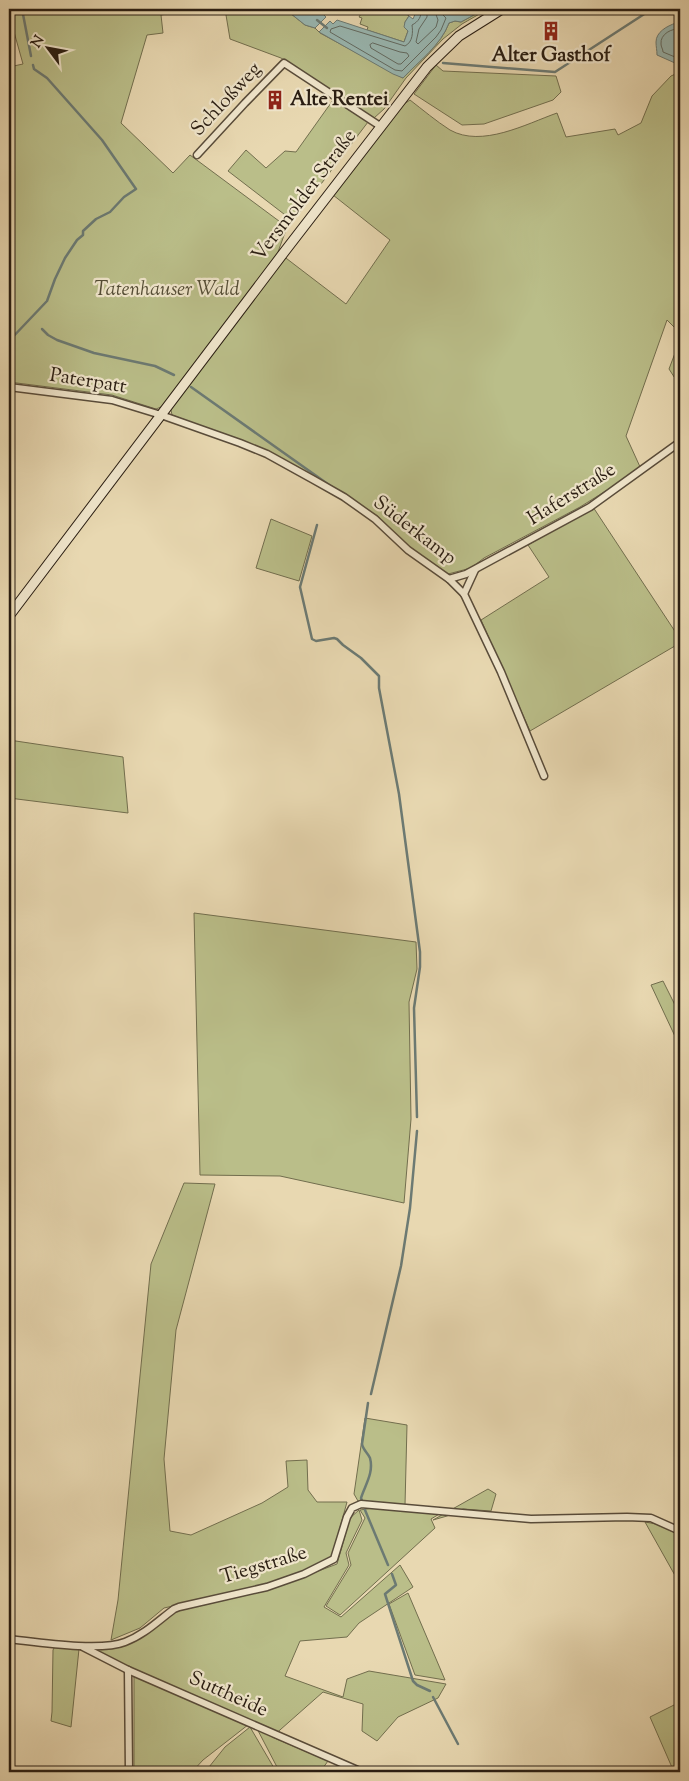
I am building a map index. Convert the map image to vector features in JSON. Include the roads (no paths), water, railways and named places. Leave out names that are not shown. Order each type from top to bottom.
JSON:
[{"type":"main road","name":"Versmolder Straße","points":[[9,616],[380,126],[427,67],[459,36],[502,9]]},
{"type":"street","name":"Schloßweg","points":[[197,155],[284,63],[380,126]]},
{"type":"street","name":"Paterpatt","points":[[9,387],[112,400],[161,414]]},
{"type":"street","name":"Süderkamp","points":[[161,414],[267,454],[314,480],[376,519],[408,550],[449,579],[464,594],[501,672],[544,776]]},
{"type":"street","name":"Haferstraße","points":[[449,579],[466,574],[590,507],[680,442]]},
{"type":"street","points":[[464,594],[476,568]]},
{"type":"street","name":"Tiegstraße","points":[[9,1639],[82,1646],[124,1643],[139,1635],[179,1607],[267,1587],[304,1574],[334,1559],[347,1517],[352,1508],[361,1504],[531,1518],[627,1516],[651,1518],[680,1531]]},
{"type":"street","name":"Suttheide","points":[[82,1646],[128,1670],[362,1772]]},
{"type":"street","points":[[128,1670],[129,1772]]},
{"type":"water","points":[[285,9],[328,9],[323,14],[326,17],[315,28],[305,25]]},
{"type":"water","points":[[412,9],[445,9],[446,12],[452,9],[485,9],[461,22],[449,23],[435,46],[403,78],[319,32],[330,21],[333,24],[337,20],[404,42],[408,31],[404,27],[405,22],[409,16],[413,19],[416,12]]},
{"type":"water","points":[[676,23],[680,25],[680,62],[675,63],[657,55],[656,38],[660,32]]},
{"type":"waterway","points":[[22,9],[31,56]]},
{"type":"waterway","points":[[443,63],[555,72],[652,9]]},
{"type":"waterway","points":[[317,20],[327,28]]},
{"type":"waterway","points":[[9,341],[47,301],[65,258],[77,240],[83,235],[83,231],[96,219],[110,212],[124,197],[136,189],[102,140],[47,78],[34,69],[33,65]]},
{"type":"waterway","points":[[42,329],[57,340],[94,353],[155,366],[174,375]]},
{"type":"waterway","points":[[191,387],[332,487]]},
{"type":"waterway","points":[[317,525],[300,587],[312,639],[316,641],[337,639],[361,658],[379,676],[379,688],[399,794],[420,952],[420,967],[414,1008],[417,1117]]},
{"type":"waterway","points":[[371,1394],[401,1266],[410,1208],[417,1131]]},
{"type":"waterway","points":[[362,1501],[361,1498],[371,1469],[370,1458],[362,1444],[368,1403]]},
{"type":"waterway","points":[[365,1510],[388,1565]]},
{"type":"waterway","points":[[392,1574],[396,1585],[385,1594],[413,1681],[430,1691]]},
{"type":"waterway","points":[[433,1697],[458,1744]]},
{"type":"place","name":"Alter Gasthof","points":[[551,31]]},
{"type":"place","name":"Alte Rentei","points":[[275,100]]},
{"type":"park label","name":"Tatenhauser Wald","points":[[167,290]]}]
